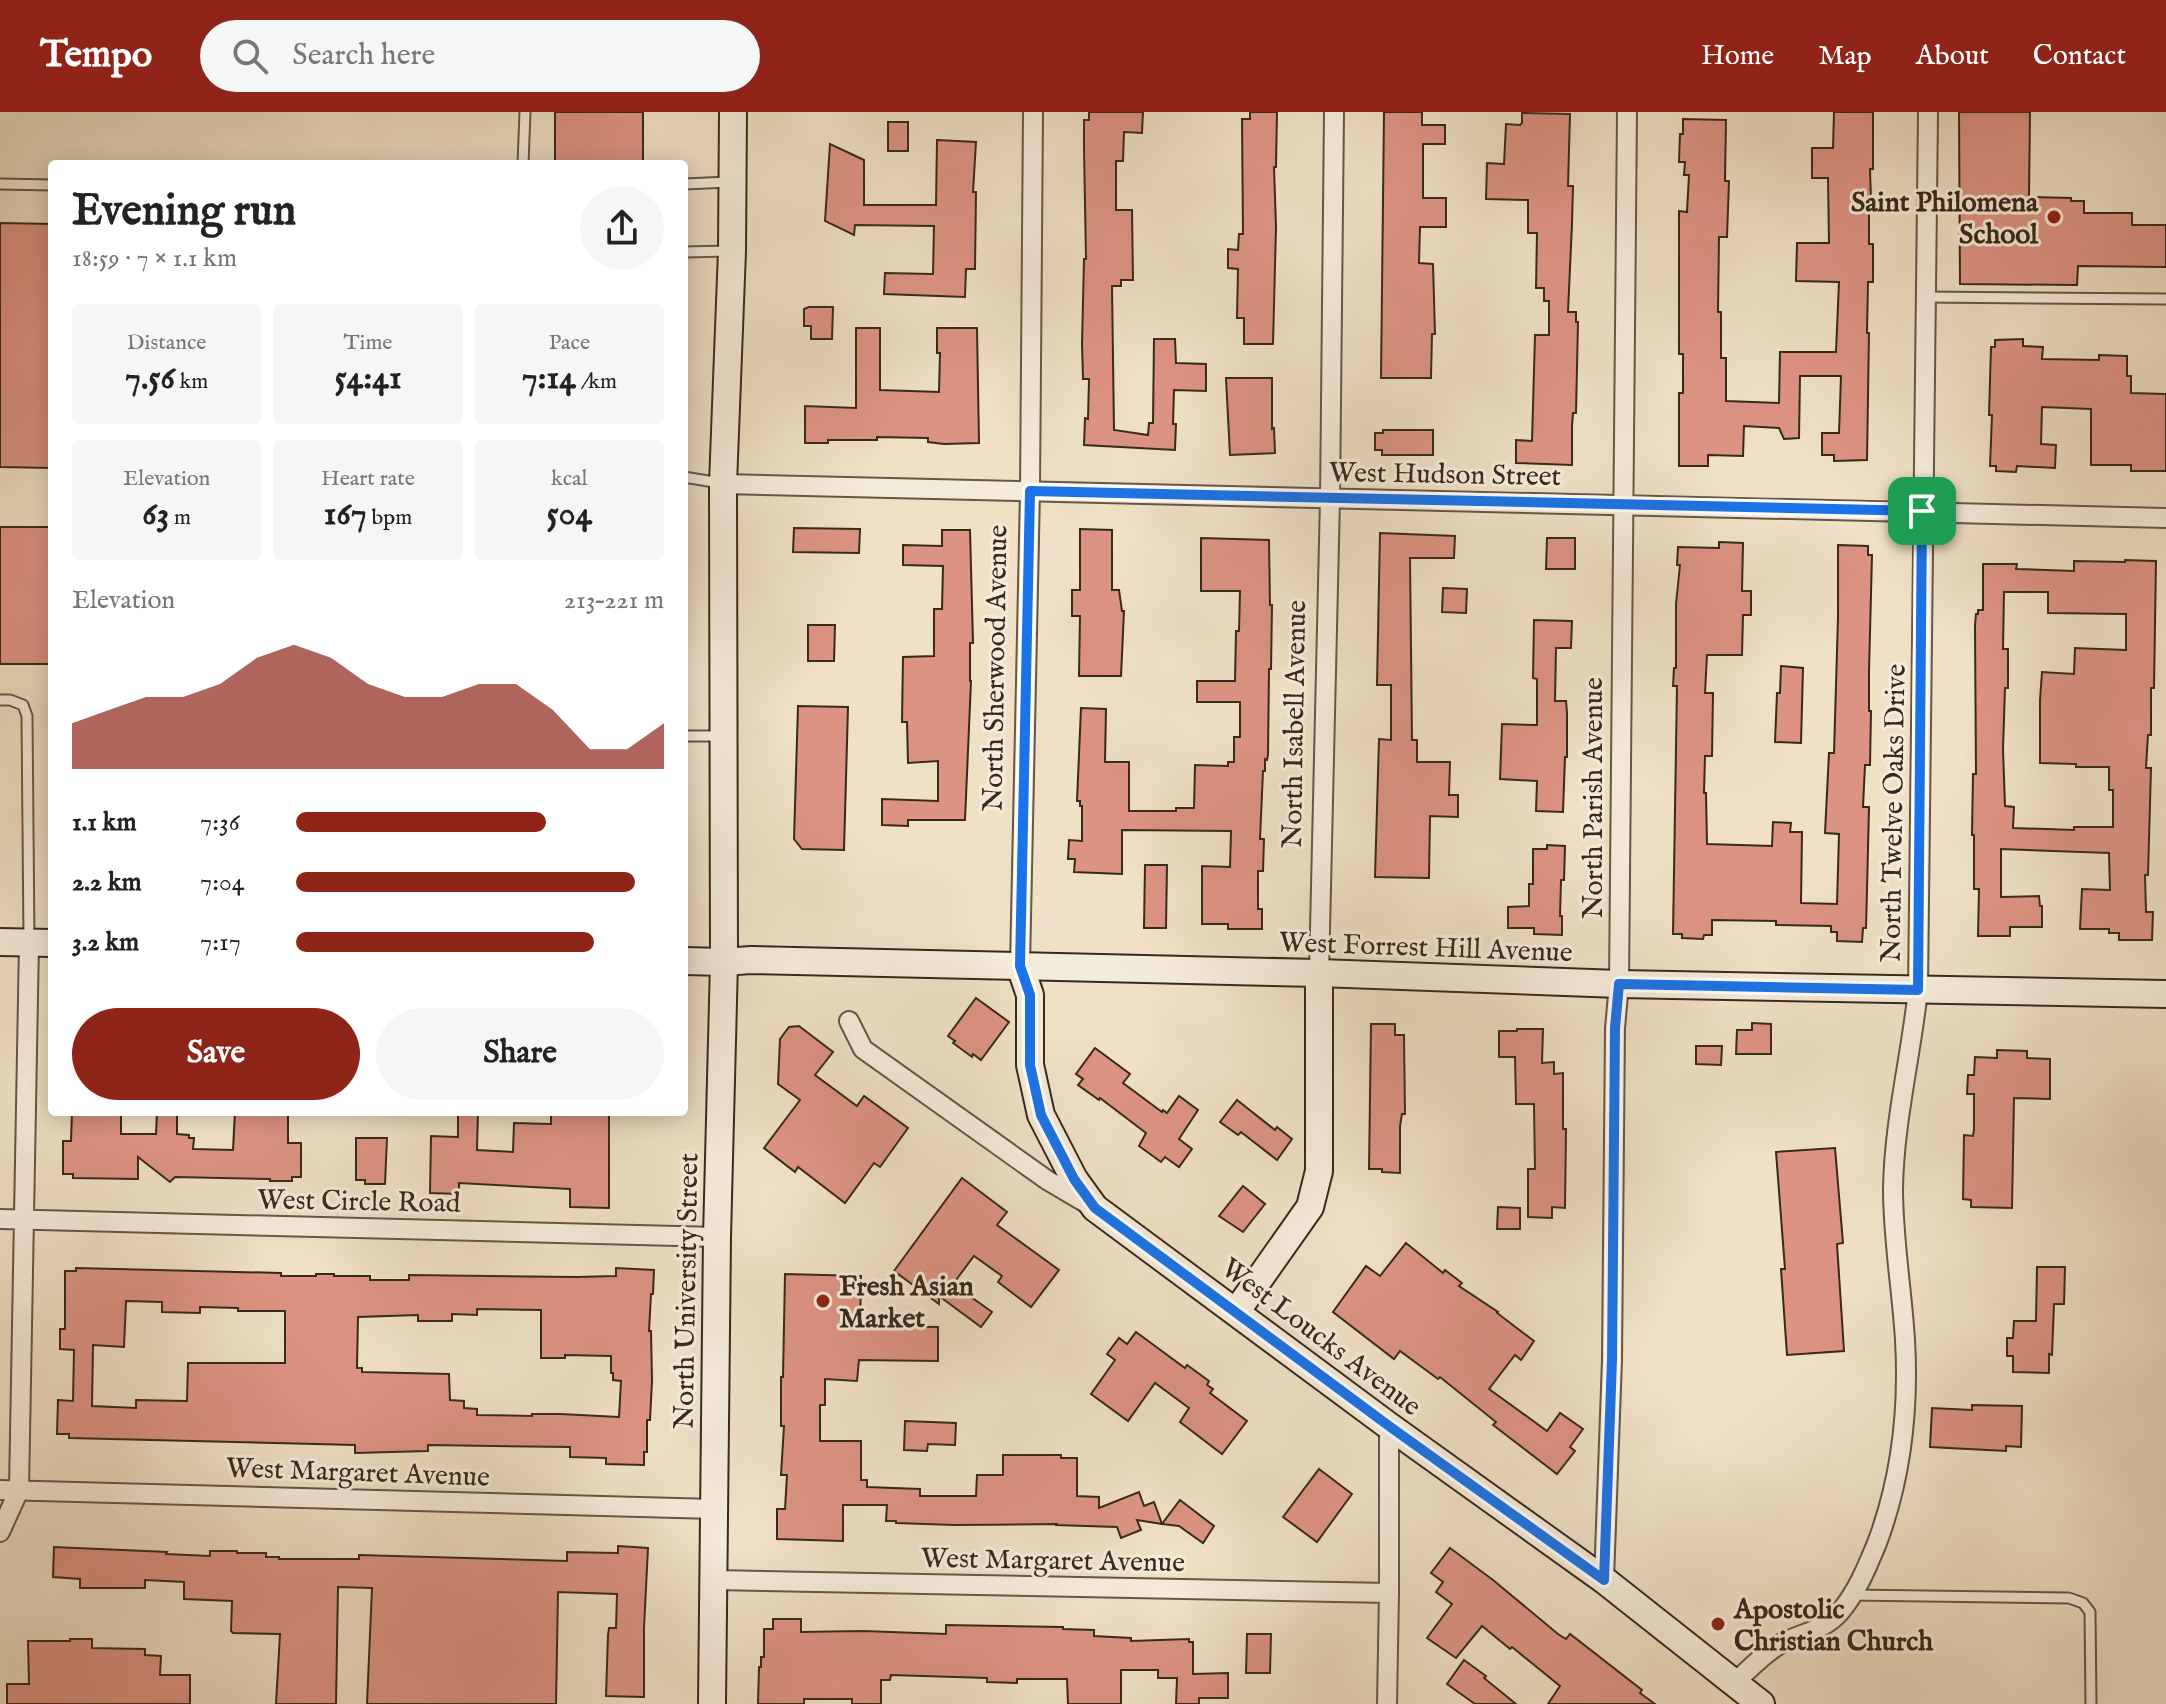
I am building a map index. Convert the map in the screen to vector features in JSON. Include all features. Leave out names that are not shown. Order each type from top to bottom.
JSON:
[{"type":"main road","name":"North University Street","points":[[712,1704],[717,1237],[724,962],[723,484],[732,251],[733,112]]},
{"type":"main road","points":[[0,942],[40,943]]},
{"type":"main road","name":"West Forrest Hill Avenue","points":[[688,961],[751,960],[1319,973],[1619,984],[2166,994]]},
{"type":"main road","name":"North Sherwood Avenue","points":[[1020,966],[1030,995],[1030,1065],[1041,1115],[1074,1179],[1095,1208]]},
{"type":"main road","name":"North Isabell Avenue","points":[[1236,1312],[1310,1207],[1319,1171],[1319,973]]},
{"type":"main road","name":"West Loucks Avenue","points":[[1095,1208],[1389,1426],[1604,1580],[1761,1704]]},
{"type":"street","name":"North Sherwood Avenue","points":[[1020,966],[1030,491],[1033,112]]},
{"type":"street","name":"North Isabell Avenue","points":[[1319,973],[1330,499],[1334,112]]},
{"type":"street","name":"North Parish Avenue","points":[[1604,1580],[1612,1360],[1615,1028],[1619,984],[1627,112]]},
{"type":"street","name":"North Twelve Oaks Drive","points":[[1735,1682],[1780,1644],[1822,1628],[1839,1613],[1866,1571],[1889,1512],[1897,1474],[1905,1406],[1905,1337],[1896,1256],[1893,1187],[1918,990],[1928,112]]},
{"type":"street","name":"West Hudson Street","points":[[723,484],[2166,518]]},
{"type":"street","points":[[0,1532],[19,1490],[24,1219],[40,943]]},
{"type":"street","name":"West Loucks Avenue","points":[[849,1021],[863,1049],[1047,1180],[1095,1208]]},
{"type":"street","name":"West Circle Road","points":[[0,1219],[717,1237]]},
{"type":"street","points":[[1387,1704],[1389,1426]]},
{"type":"street","name":"West Margaret Avenue","points":[[0,1490],[715,1509]]},
{"type":"street","name":"West Margaret Avenue","points":[[715,1580],[1389,1593]]},
{"type":"lane","points":[[523,160],[525,112]]},
{"type":"lane","points":[[688,184],[732,182]]},
{"type":"lane","points":[[0,184],[48,185]]},
{"type":"lane","points":[[688,252],[732,251]]},
{"type":"lane","points":[[1925,297],[2166,299]]},
{"type":"lane","points":[[688,478],[723,484]]},
{"type":"lane","points":[[0,700],[23,705],[27,716],[40,943]]},
{"type":"lane","points":[[688,736],[723,736]]},
{"type":"lane","points":[[1851,1595],[2069,1598],[2083,1603],[2090,1612],[2091,1704]]},
{"type":"building","points":[[555,112],[643,112],[643,160],[555,160]]},
{"type":"building","points":[[1089,112],[1143,112],[1142,133],[1124,132],[1123,161],[1116,161],[1116,210],[1132,210],[1133,280],[1121,280],[1121,286],[1112,286],[1114,430],[1148,435],[1149,423],[1153,423],[1154,339],[1175,339],[1176,363],[1206,364],[1206,391],[1174,390],[1175,450],[1084,445],[1089,379],[1083,379],[1082,344],[1086,259],[1084,120],[1089,120]]},
{"type":"building","points":[[1250,112],[1277,112],[1273,344],[1244,344],[1244,318],[1237,318],[1238,269],[1228,268],[1228,249],[1238,250],[1239,234],[1243,234],[1242,119],[1250,119]]},
{"type":"building","points":[[1384,112],[1422,112],[1422,125],[1445,125],[1445,144],[1423,144],[1423,198],[1446,198],[1446,227],[1420,227],[1419,263],[1433,264],[1435,334],[1432,334],[1431,378],[1381,378]]},
{"type":"building","points":[[1834,112],[1873,112],[1869,244],[1873,244],[1873,282],[1868,282],[1867,460],[1834,461],[1834,455],[1822,455],[1822,433],[1839,433],[1841,376],[1800,376],[1799,438],[1784,439],[1779,428],[1744,426],[1743,456],[1708,455],[1708,466],[1679,466],[1679,393],[1683,393],[1683,354],[1679,354],[1679,211],[1687,212],[1689,175],[1684,175],[1685,162],[1679,162],[1683,119],[1726,120],[1725,181],[1729,181],[1727,237],[1719,237],[1718,312],[1721,312],[1721,358],[1726,358],[1726,401],[1779,403],[1780,352],[1836,352],[1839,282],[1796,281],[1797,243],[1829,243],[1828,178],[1812,178],[1812,148],[1833,148]]},
{"type":"building","points":[[1959,112],[2030,112],[2029,197],[2071,198],[2071,201],[2084,201],[2084,213],[2132,213],[2132,225],[2166,225],[2166,267],[2078,266],[2077,285],[1960,284]]},
{"type":"building","points":[[1522,113],[1570,114],[1568,186],[1573,186],[1568,312],[1576,312],[1578,322],[1572,465],[1516,463],[1516,440],[1532,441],[1535,335],[1549,335],[1549,301],[1544,301],[1544,288],[1536,288],[1537,233],[1528,233],[1528,200],[1486,199],[1487,163],[1504,164],[1506,124],[1520,125]]},
{"type":"building","points":[[888,122],[908,122],[908,151],[888,151]]},
{"type":"building","points":[[937,140],[976,142],[973,192],[976,192],[975,269],[966,269],[965,297],[884,294],[885,273],[933,274],[934,226],[855,225],[854,235],[825,221],[830,144],[864,160],[864,205],[936,205]]},
{"type":"building","points":[[0,223],[48,224],[48,468],[0,467]]},
{"type":"building","points":[[833,307],[832,339],[811,339],[811,326],[804,326],[804,309]]},
{"type":"building","points":[[856,328],[880,328],[880,390],[939,392],[937,328],[977,328],[979,443],[944,444],[928,442],[928,438],[877,437],[877,440],[805,443],[805,406],[856,408]]},
{"type":"building","points":[[2023,339],[2023,346],[2043,347],[2042,359],[2099,360],[2099,355],[2127,356],[2131,393],[2166,394],[2166,471],[2131,471],[2131,465],[2091,465],[2091,409],[2042,407],[2041,444],[2056,445],[2055,468],[2017,466],[2016,472],[1996,471],[1996,466],[1990,466],[1991,347],[1995,347],[1995,340]]},
{"type":"building","points":[[1226,378],[1272,378],[1275,453],[1230,455]]},
{"type":"building","points":[[1383,430],[1433,430],[1433,455],[1382,455],[1382,450],[1375,450],[1375,433],[1383,433]]},
{"type":"building","points":[[0,527],[48,527],[48,664],[0,664]]},
{"type":"building","points":[[794,528],[860,529],[859,553],[793,552]]},
{"type":"building","points":[[1080,529],[1112,530],[1112,590],[1119,590],[1124,611],[1121,676],[1079,676],[1080,616],[1072,616],[1072,590],[1080,590]]},
{"type":"building","points":[[942,530],[970,530],[973,643],[970,643],[965,820],[908,820],[908,826],[882,825],[882,799],[938,801],[938,761],[908,763],[907,722],[902,722],[903,657],[934,656],[934,609],[942,609],[943,566],[903,565],[903,545],[942,546]]},
{"type":"building","points":[[1380,533],[1455,536],[1454,558],[1410,558],[1412,740],[1417,740],[1417,762],[1450,762],[1449,795],[1458,795],[1458,817],[1430,816],[1429,878],[1375,877],[1379,739],[1391,740],[1391,685],[1377,685]]},
{"type":"building","points":[[1201,538],[1269,540],[1271,669],[1268,755],[1263,771],[1260,839],[1264,839],[1263,871],[1258,871],[1258,909],[1262,909],[1262,929],[1228,929],[1228,924],[1202,924],[1202,866],[1230,867],[1231,831],[1122,830],[1122,874],[1074,872],[1075,859],[1068,859],[1069,840],[1082,841],[1082,806],[1077,801],[1081,708],[1106,709],[1105,762],[1129,762],[1129,811],[1194,808],[1195,765],[1228,766],[1228,762],[1234,762],[1234,737],[1240,737],[1240,702],[1197,702],[1197,681],[1235,681],[1240,591],[1201,591]]},
{"type":"building","points":[[1547,538],[1575,538],[1575,569],[1546,569]]},
{"type":"building","points":[[1719,542],[1743,543],[1742,591],[1751,591],[1751,615],[1743,615],[1742,655],[1707,655],[1705,693],[1713,693],[1712,756],[1705,756],[1707,844],[1772,846],[1773,822],[1791,823],[1790,832],[1802,832],[1801,903],[1837,904],[1839,834],[1825,833],[1829,753],[1834,753],[1838,545],[1868,546],[1868,555],[1872,555],[1870,765],[1865,765],[1863,807],[1869,807],[1867,890],[1866,928],[1863,928],[1862,942],[1837,941],[1837,932],[1831,932],[1831,926],[1776,925],[1776,921],[1712,920],[1712,935],[1704,935],[1703,939],[1682,938],[1682,934],[1673,934],[1677,686],[1673,686],[1680,565],[1677,565],[1678,547],[1719,548]]},
{"type":"building","points":[[2074,561],[2156,561],[2154,688],[2151,688],[2151,735],[2148,735],[2146,768],[2151,768],[2146,912],[2153,912],[2152,940],[2119,940],[2119,933],[2109,933],[2109,929],[2080,929],[2082,889],[2110,890],[2109,853],[2001,849],[2001,897],[2039,896],[2042,927],[2010,927],[2010,936],[1978,936],[1979,889],[1974,889],[1972,835],[1973,774],[1976,774],[1975,625],[1978,610],[1983,610],[1983,564],[2017,564],[2016,569],[2074,571]],"holes":[[[2004,592],[2048,592],[2048,613],[2126,614],[2126,650],[2075,648],[2074,674],[2042,672],[2040,700],[2040,763],[2109,767],[2109,790],[2113,790],[2113,827],[2074,827],[2074,830],[2013,828],[2014,807],[2005,806],[2003,749],[2008,649],[2003,649]]]},
{"type":"building","points":[[1443,588],[1467,589],[1466,613],[1442,612]]},
{"type":"building","points":[[1534,620],[1572,621],[1571,648],[1556,648],[1555,701],[1566,701],[1567,713],[1563,812],[1536,811],[1537,781],[1500,779],[1502,724],[1537,725],[1537,679],[1533,678]]},
{"type":"building","points":[[808,625],[835,625],[834,661],[808,661]]},
{"type":"building","points":[[1781,666],[1803,668],[1801,743],[1775,742]]},
{"type":"building","points":[[798,706],[848,707],[844,850],[802,849],[794,839]]},
{"type":"building","points":[[1547,845],[1565,846],[1564,880],[1561,880],[1562,935],[1534,934],[1534,928],[1508,928],[1508,907],[1529,906],[1529,884],[1533,884],[1533,849],[1547,849]]},
{"type":"building","points":[[1145,865],[1167,865],[1166,928],[1144,928]]},
{"type":"building","points":[[976,998],[1009,1022],[981,1060],[973,1054],[972,1057],[948,1036]]},
{"type":"building","points":[[1752,1023],[1771,1024],[1771,1054],[1736,1054],[1737,1030],[1752,1030]]},
{"type":"building","points":[[1371,1024],[1395,1024],[1395,1035],[1404,1035],[1405,1114],[1402,1114],[1400,1126],[1400,1173],[1369,1169]]},
{"type":"building","points":[[799,1026],[833,1052],[815,1075],[857,1106],[864,1096],[908,1128],[880,1167],[874,1163],[845,1203],[798,1167],[795,1172],[764,1148],[800,1100],[778,1084],[780,1039],[789,1027]]},
{"type":"building","points":[[1543,1029],[1542,1063],[1554,1062],[1554,1074],[1563,1073],[1565,1208],[1552,1207],[1552,1218],[1528,1217],[1528,1169],[1535,1169],[1534,1104],[1516,1104],[1515,1057],[1499,1057],[1499,1031]]},
{"type":"building","points":[[1696,1046],[1722,1046],[1721,1065],[1696,1064]]},
{"type":"building","points":[[1095,1048],[1130,1074],[1123,1083],[1162,1112],[1167,1113],[1179,1096],[1198,1110],[1179,1139],[1192,1149],[1179,1167],[1165,1157],[1161,1162],[1139,1146],[1146,1133],[1078,1085],[1083,1079],[1076,1074]]},
{"type":"building","points":[[1997,1050],[2027,1051],[2027,1058],[2050,1059],[2050,1099],[2014,1098],[2012,1208],[1971,1207],[1971,1200],[1963,1199],[1964,1135],[1973,1136],[1974,1129],[1974,1094],[1967,1094],[1968,1075],[1974,1075],[1975,1057],[1997,1058]]},
{"type":"building","points":[[1237,1100],[1275,1130],[1277,1127],[1292,1139],[1277,1160],[1241,1132],[1238,1135],[1220,1122]]},
{"type":"building","points":[[72,1116],[121,1116],[121,1134],[156,1134],[157,1116],[177,1116],[177,1134],[194,1138],[193,1149],[233,1150],[235,1116],[288,1116],[288,1143],[301,1143],[301,1177],[292,1177],[292,1181],[270,1181],[175,1177],[170,1182],[138,1157],[138,1179],[73,1178],[73,1174],[63,1174],[63,1141],[71,1141]]},
{"type":"building","points":[[458,1116],[478,1116],[477,1150],[513,1152],[514,1123],[551,1124],[551,1116],[609,1116],[609,1208],[570,1207],[570,1189],[459,1183],[459,1194],[430,1193],[431,1136],[458,1137]]},
{"type":"building","points":[[356,1138],[387,1138],[385,1184],[365,1184],[365,1180],[356,1180]]},
{"type":"building","points":[[1835,1148],[1843,1243],[1837,1244],[1844,1351],[1787,1355],[1781,1269],[1785,1269],[1776,1152]]},
{"type":"building","points":[[962,1178],[1007,1212],[997,1225],[1059,1270],[1031,1307],[998,1282],[1002,1276],[974,1256],[953,1284],[992,1312],[981,1327],[939,1296],[939,1304],[894,1271]]},
{"type":"building","points":[[1243,1186],[1265,1204],[1243,1232],[1219,1216]]},
{"type":"building","points":[[1498,1207],[1520,1208],[1520,1229],[1497,1229]]},
{"type":"building","points":[[1406,1243],[1534,1341],[1521,1360],[1515,1355],[1489,1389],[1547,1431],[1560,1413],[1583,1429],[1570,1447],[1575,1451],[1557,1474],[1493,1425],[1496,1422],[1440,1377],[1438,1379],[1400,1351],[1394,1359],[1333,1312],[1366,1266],[1380,1276]]},
{"type":"building","points":[[2037,1267],[2065,1267],[2064,1304],[2054,1304],[2049,1373],[2013,1372],[2013,1356],[2007,1356],[2007,1338],[2013,1338],[2014,1321],[2036,1321]]},
{"type":"building","points":[[76,1268],[281,1273],[281,1276],[334,1274],[370,1276],[370,1280],[409,1280],[409,1275],[576,1277],[616,1276],[616,1268],[654,1270],[649,1331],[652,1381],[650,1420],[647,1420],[644,1465],[606,1464],[606,1458],[570,1457],[570,1447],[428,1445],[428,1451],[355,1453],[355,1445],[69,1438],[69,1434],[57,1434],[58,1400],[73,1401],[74,1350],[60,1349],[60,1329],[65,1329],[65,1271],[76,1271]],"holes":[[[126,1301],[162,1302],[162,1312],[200,1313],[200,1307],[285,1311],[285,1363],[188,1363],[187,1401],[136,1400],[136,1408],[92,1406],[93,1345],[124,1347]],[[477,1309],[541,1310],[541,1358],[611,1356],[613,1380],[621,1381],[619,1417],[477,1415],[477,1409],[464,1408],[464,1401],[450,1400],[449,1374],[362,1372],[362,1368],[357,1368],[358,1317],[418,1315],[418,1321],[452,1321],[452,1314],[477,1315]]]},
{"type":"building","points":[[785,1274],[861,1276],[860,1326],[938,1327],[938,1361],[859,1360],[857,1381],[825,1379],[825,1405],[820,1405],[820,1441],[861,1441],[861,1480],[867,1480],[867,1487],[920,1489],[920,1496],[976,1496],[977,1475],[1003,1475],[1003,1455],[1061,1455],[1061,1458],[1077,1458],[1077,1496],[1099,1497],[1099,1508],[1139,1492],[1144,1506],[1154,1502],[1162,1524],[1137,1520],[1141,1530],[1121,1538],[1117,1527],[896,1523],[886,1521],[887,1505],[843,1505],[843,1541],[777,1539],[777,1509],[785,1509],[787,1475],[781,1475]]},
{"type":"building","points":[[1136,1332],[1185,1368],[1187,1365],[1209,1381],[1207,1385],[1213,1389],[1210,1393],[1247,1421],[1222,1454],[1180,1422],[1189,1408],[1155,1383],[1128,1421],[1091,1394],[1115,1360],[1107,1354],[1119,1338],[1127,1344]]},
{"type":"building","points":[[1972,1405],[2022,1406],[2021,1447],[2006,1446],[2006,1451],[1930,1447],[1932,1408],[1972,1410]]},
{"type":"building","points":[[905,1421],[956,1423],[955,1445],[928,1444],[927,1451],[904,1450]]},
{"type":"building","points":[[1319,1469],[1352,1494],[1317,1542],[1283,1517]]},
{"type":"building","points":[[1180,1500],[1214,1526],[1203,1543],[1179,1526],[1162,1524]]},
{"type":"building","points":[[618,1546],[648,1548],[644,1697],[606,1696],[608,1635],[609,1628],[616,1628],[617,1594],[558,1592],[556,1704],[367,1704],[372,1588],[338,1587],[336,1704],[276,1704],[280,1634],[233,1633],[232,1601],[184,1599],[184,1582],[145,1580],[145,1588],[80,1588],[80,1579],[53,1577],[54,1547],[210,1556],[210,1551],[237,1551],[266,1553],[266,1557],[279,1559],[359,1559],[359,1555],[567,1561],[567,1552],[618,1553]]},
{"type":"building","points":[[1450,1548],[1558,1634],[1566,1639],[1570,1634],[1642,1690],[1640,1693],[1655,1704],[1548,1704],[1560,1686],[1482,1626],[1456,1658],[1427,1638],[1452,1604],[1436,1592],[1443,1582],[1431,1573]]},
{"type":"building","points":[[773,1619],[801,1619],[801,1632],[946,1634],[946,1625],[1063,1627],[1094,1630],[1094,1636],[1131,1638],[1131,1641],[1189,1639],[1193,1642],[1193,1674],[1228,1673],[1228,1698],[1199,1698],[1199,1704],[1176,1704],[1177,1678],[1158,1678],[1158,1670],[1121,1670],[1121,1704],[1068,1704],[1067,1679],[1017,1679],[1017,1683],[987,1682],[987,1678],[891,1675],[890,1680],[881,1680],[881,1704],[852,1704],[852,1699],[804,1699],[804,1704],[758,1704],[764,1629],[773,1629]]},
{"type":"building","points":[[1247,1634],[1271,1634],[1270,1673],[1246,1673]]},
{"type":"building","points":[[92,1639],[92,1648],[145,1649],[145,1655],[161,1656],[160,1675],[190,1675],[190,1704],[7,1704],[7,1684],[29,1684],[28,1641]]},
{"type":"building","points":[[1464,1660],[1516,1704],[1475,1704],[1447,1684]]},
{"type":"place","name":"Saint Philomena School","points":[[2054,217]]},
{"type":"place","name":"Fresh Asian Market","points":[[823,1301]]},
{"type":"place","name":"Apostolic Christian Church","points":[[1718,1624]]},
{"type":"route","points":[[1030,491],[1922,511],[1918,990],[1619,984],[1615,1028],[1612,1360],[1604,1580],[1389,1426],[1095,1208],[1074,1179],[1041,1115],[1030,1065],[1030,995],[1020,966],[1030,491]]}]
